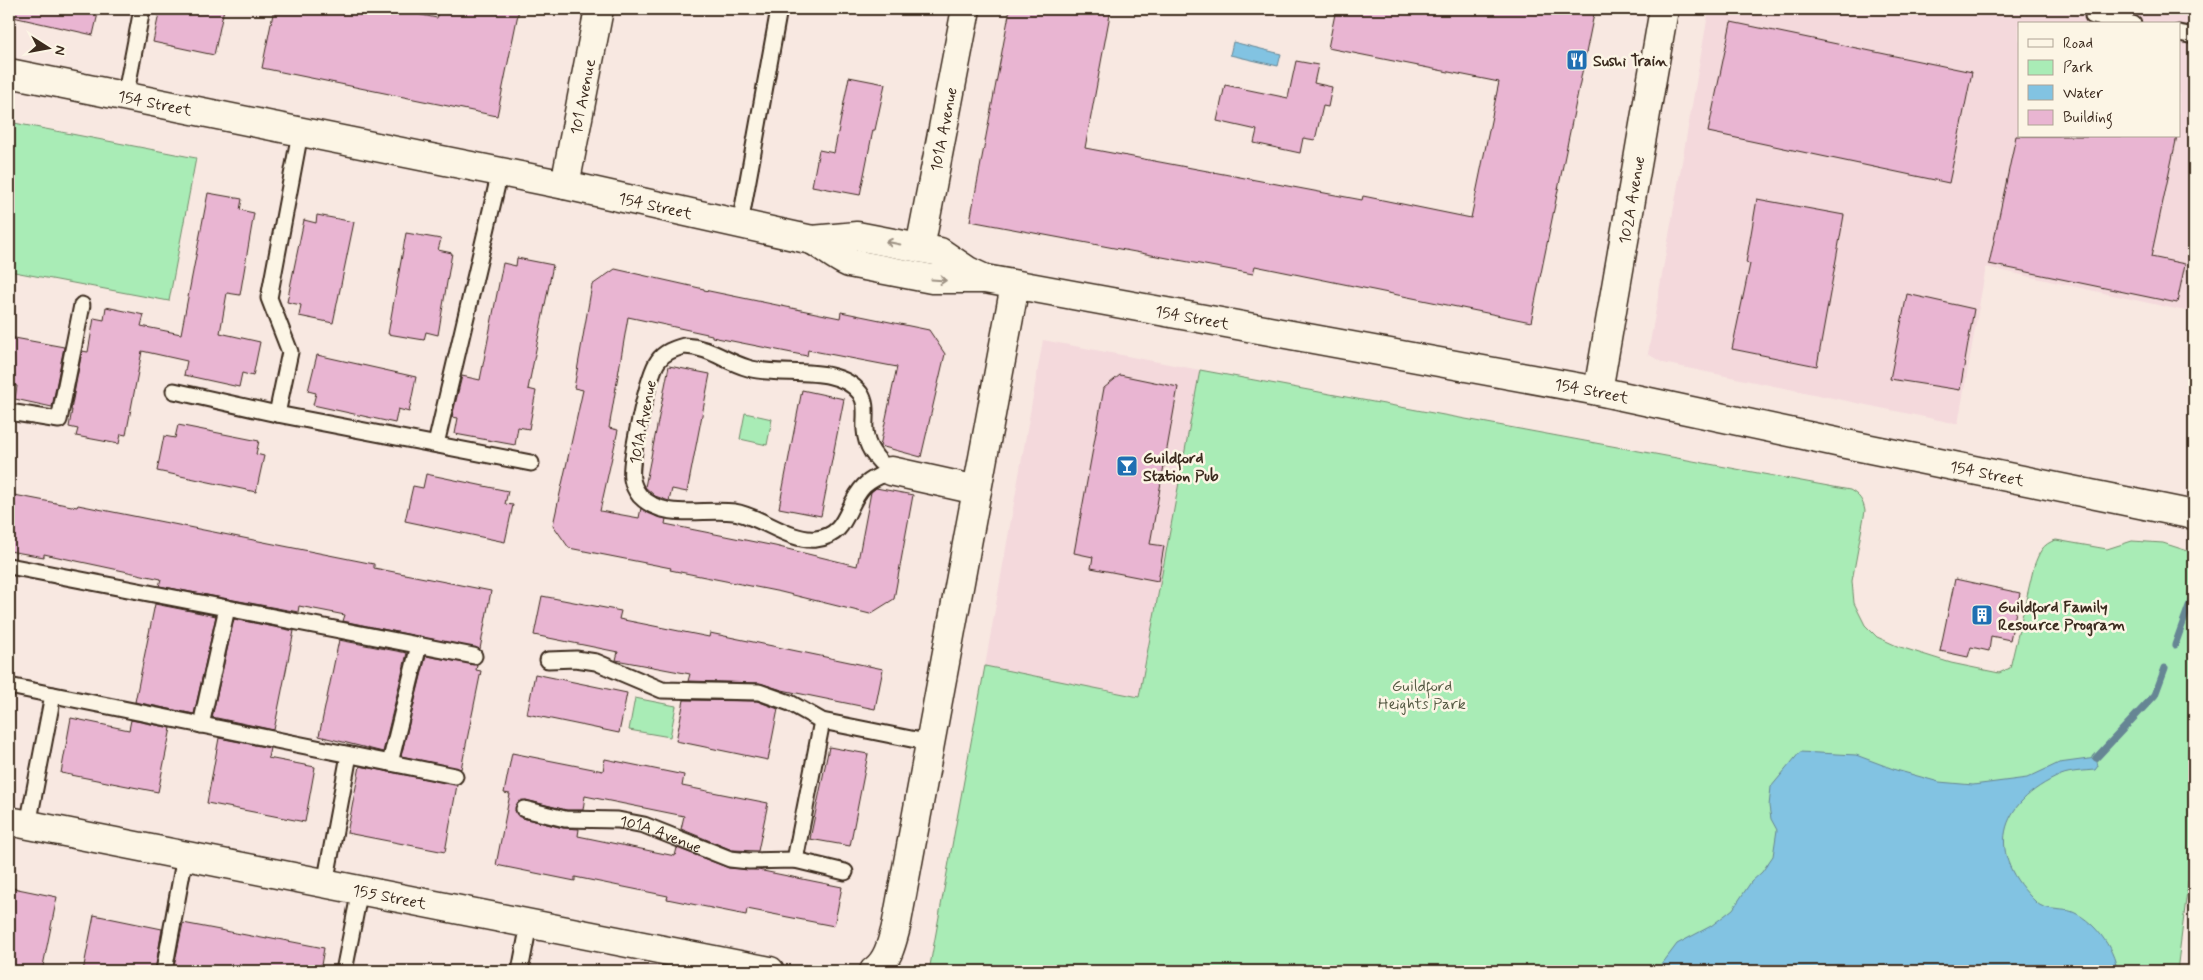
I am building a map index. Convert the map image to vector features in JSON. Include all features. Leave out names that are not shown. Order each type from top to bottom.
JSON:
[{"type":"main road","name":"101 Avenue","points":[[565,185],[599,9]]},
{"type":"main road","name":"101A Avenue","points":[[920,248],[966,9]]},
{"type":"main road","name":"102A Avenue","points":[[1598,391],[1664,9]]},
{"type":"main road","name":"154 Street","points":[[9,73],[125,98],[565,185],[812,240],[823,246],[837,258],[849,263],[932,279],[985,280],[1598,391],[2194,515]]},
{"type":"main road","name":"154 Street","points":[[812,240],[857,236],[940,252],[985,280]]},
{"type":"main road","points":[[874,971],[882,963],[888,952],[896,927],[1014,285]]},
{"type":"main road","points":[[890,471],[977,490]]},
{"type":"main road","name":"155 Street","points":[[18,823],[770,971]]},
{"type":"lane","points":[[125,98],[142,9]]},
{"type":"lane","points":[[740,224],[779,9]]},
{"type":"lane","points":[[2093,16],[2123,22]]},
{"type":"lane","points":[[2180,33],[2194,36]]},
{"type":"lane","points":[[277,414],[290,352],[269,298],[300,133]]},
{"type":"lane","points":[[436,444],[500,172]]},
{"type":"lane","points":[[9,412],[59,420],[82,305]]},
{"type":"lane","name":"101A Avenue","points":[[684,346],[700,347],[746,368],[759,371],[835,376],[847,382],[860,394],[863,401],[865,432],[870,449],[879,462],[890,471],[864,485],[854,500],[845,521],[835,533],[815,539],[799,538],[750,516],[722,511],[704,513],[674,511],[650,505],[636,490],[631,478],[638,425],[651,375],[659,359],[673,350],[684,346]]},
{"type":"lane","points":[[174,391],[277,414],[531,462]]},
{"type":"lane","points":[[9,566],[474,656]]},
{"type":"lane","points":[[201,725],[227,608]]},
{"type":"lane","points":[[390,763],[419,646]]},
{"type":"lane","points":[[548,660],[576,659],[596,662],[662,690],[759,692],[790,703],[822,721],[931,743]]},
{"type":"lane","points":[[9,686],[455,776]]},
{"type":"lane","points":[[18,823],[53,695]]},
{"type":"lane","points":[[795,860],[822,721]]},
{"type":"lane","points":[[325,884],[349,755]]},
{"type":"lane","name":"101A Avenue","points":[[524,809],[565,818],[618,820],[644,825],[730,859],[749,861],[795,860],[845,872]]},
{"type":"lane","points":[[164,971],[185,856]]},
{"type":"lane","points":[[344,971],[360,890]]},
{"type":"lane","points":[[520,971],[529,924]]},
{"type":"shaded area","points":[[1709,9],[2194,9],[2194,313],[1986,267],[1958,424],[1663,363],[1648,354]]},
{"type":"shaded area","points":[[1043,340],[1200,370],[1139,698],[985,666]]},
{"type":"green space","points":[[9,122],[196,158],[169,301],[9,271]]},
{"type":"green space","name":"Guildford Heights Park","points":[[1200,370],[1850,490],[1860,498],[1865,511],[1852,581],[1854,603],[1865,625],[1877,637],[1897,646],[1951,663],[1999,673],[2010,668],[2034,566],[2039,553],[2047,544],[2056,540],[2107,549],[2132,541],[2163,543],[2194,553],[2194,836],[2177,971],[929,971],[985,666],[1139,697]]},
{"type":"green space","points":[[745,413],[772,419],[767,445],[740,439]]},
{"type":"green space","points":[[635,698],[676,706],[670,737],[629,730]]},
{"type":"water","points":[[1233,42],[1281,54],[1278,66],[1230,55]]},
{"type":"water","points":[[1800,752],[1856,755],[1896,770],[1939,782],[1973,785],[2027,778],[2059,763],[2096,758],[2098,766],[2095,770],[2061,775],[2039,787],[2023,800],[2012,815],[2005,831],[2005,848],[2010,866],[2020,885],[2040,905],[2070,911],[2094,927],[2112,953],[2117,971],[1913,971],[1895,966],[1856,966],[1824,971],[1650,971],[1659,968],[1677,944],[1711,926],[1733,909],[1751,882],[1762,872],[1773,856],[1777,830],[1771,819],[1769,806],[1771,787]]},
{"type":"building","points":[[14,9],[99,9],[93,35],[13,17]]},
{"type":"building","points":[[160,9],[224,9],[214,55],[153,42]]},
{"type":"building","points":[[274,9],[391,9],[437,18],[439,9],[519,9],[497,116],[262,68]]},
{"type":"building","points":[[1010,9],[1111,9],[1085,148],[1362,200],[1363,196],[1471,218],[1499,82],[1328,48],[1336,9],[1595,9],[1531,322],[1255,266],[1253,274],[970,221]]},
{"type":"building","points":[[1731,22],[1972,72],[1949,183],[1708,132]]},
{"type":"building","points":[[1296,61],[1318,65],[1314,83],[1332,87],[1328,107],[1323,106],[1315,140],[1303,138],[1300,153],[1254,143],[1257,130],[1217,121],[1225,85],[1288,98]]},
{"type":"building","points":[[849,77],[885,84],[875,130],[873,130],[860,195],[812,186],[819,150],[834,153]]},
{"type":"building","points":[[2016,136],[2018,138],[2177,138],[2151,257],[2185,264],[2177,303],[1989,264]]},
{"type":"building","points":[[208,193],[242,199],[240,210],[254,213],[240,295],[227,293],[220,333],[260,342],[253,376],[242,373],[239,387],[184,375],[187,361],[142,351],[126,435],[121,434],[119,444],[76,436],[78,429],[69,427],[71,410],[82,351],[88,352],[94,318],[104,320],[106,307],[144,315],[141,326],[181,334]]},
{"type":"building","points":[[1757,199],[1844,215],[1817,366],[1732,349],[1750,264],[1746,263]]},
{"type":"building","points":[[317,215],[354,222],[333,323],[299,316],[301,305],[287,302],[304,220],[316,223]]},
{"type":"building","points":[[406,233],[441,239],[438,250],[452,253],[438,335],[426,332],[424,340],[388,334]]},
{"type":"building","points":[[517,258],[553,265],[528,389],[536,391],[529,429],[518,427],[515,445],[455,434],[458,418],[452,417],[462,376],[480,380],[503,263],[516,266]]},
{"type":"building","points":[[615,269],[704,290],[840,318],[841,312],[929,330],[945,354],[921,457],[880,446],[897,367],[808,350],[807,356],[712,337],[712,335],[628,317],[609,428],[618,430],[600,511],[639,518],[641,508],[657,517],[666,519],[665,524],[775,546],[857,566],[871,492],[876,488],[913,495],[894,599],[870,614],[781,592],[569,548],[553,525],[583,390],[574,388],[592,285]]},
{"type":"building","points":[[1907,294],[1974,309],[1960,390],[1890,379]]},
{"type":"building","points":[[9,337],[64,347],[52,407],[15,399],[17,386],[9,384]]},
{"type":"building","points":[[317,355],[416,377],[409,412],[398,409],[395,423],[313,405],[316,393],[308,391]]},
{"type":"building","points":[[669,366],[710,374],[687,492],[672,489],[669,501],[655,496],[645,487]]},
{"type":"building","name":"Guildford Station Pub","points":[[1120,375],[1178,387],[1150,544],[1164,546],[1158,581],[1091,568],[1093,557],[1074,553],[1104,388]]},
{"type":"building","points":[[802,390],[844,399],[821,516],[779,508]]},
{"type":"building","points":[[178,425],[259,441],[256,454],[264,456],[256,492],[157,471],[164,436],[175,438]]},
{"type":"building","points":[[426,474],[508,491],[505,504],[513,505],[505,542],[405,521],[413,486],[423,488]]},
{"type":"building","points":[[9,494],[77,507],[78,505],[374,564],[374,568],[491,591],[480,649],[343,621],[345,615],[299,606],[298,612],[159,586],[161,579],[44,554],[44,557],[9,551]]},
{"type":"building","name":"Guildford Family Resource Program","points":[[1955,579],[2020,593],[2010,640],[1991,636],[1989,651],[1971,647],[1968,657],[1940,651]]},
{"type":"building","points":[[542,596],[621,611],[619,619],[709,637],[710,633],[883,669],[875,709],[782,690],[759,683],[688,681],[690,674],[616,660],[618,652],[534,635]]},
{"type":"building","points":[[155,604],[216,616],[194,714],[135,702]]},
{"type":"building","points":[[234,619],[294,631],[274,730],[212,717]]},
{"type":"building","points":[[339,640],[407,653],[383,752],[319,736]]},
{"type":"building","points":[[426,656],[477,665],[476,670],[481,671],[461,769],[401,756]]},
{"type":"building","points":[[535,674],[627,693],[619,733],[527,714]]},
{"type":"building","points":[[684,700],[757,701],[778,709],[768,760],[676,741]]},
{"type":"building","points":[[71,718],[129,730],[131,720],[171,728],[158,792],[61,773]]},
{"type":"building","points":[[219,738],[270,748],[268,758],[315,767],[305,822],[207,803]]},
{"type":"building","points":[[829,747],[868,754],[850,846],[810,839]]},
{"type":"building","points":[[512,753],[603,771],[605,759],[684,775],[682,786],[768,803],[758,851],[732,850],[681,829],[684,816],[585,796],[583,810],[566,810],[526,800],[518,802],[515,811],[522,818],[563,828],[579,829],[578,836],[675,856],[677,848],[729,868],[758,870],[842,887],[834,926],[747,909],[746,915],[667,899],[668,896],[575,877],[575,881],[496,865],[510,794],[504,793]]},
{"type":"building","points":[[360,766],[457,785],[445,852],[347,833]]},
{"type":"building","points":[[13,888],[57,897],[42,971],[9,971],[9,895],[12,896]]},
{"type":"building","points":[[94,915],[162,929],[155,971],[83,971]]},
{"type":"building","points":[[183,923],[324,948],[320,971],[173,971]]},
{"type":"waterway","points":[[2175,645],[2194,592]]},
{"type":"waterway","points":[[2096,758],[2155,695],[2165,668]]},
{"type":"place","name":"Sushi Train","points":[[1577,60]]},
{"type":"place","name":"Guildford Station Pub","points":[[1127,466]]},
{"type":"place","name":"Guildford Family Resource Program","points":[[1982,615]]}]
